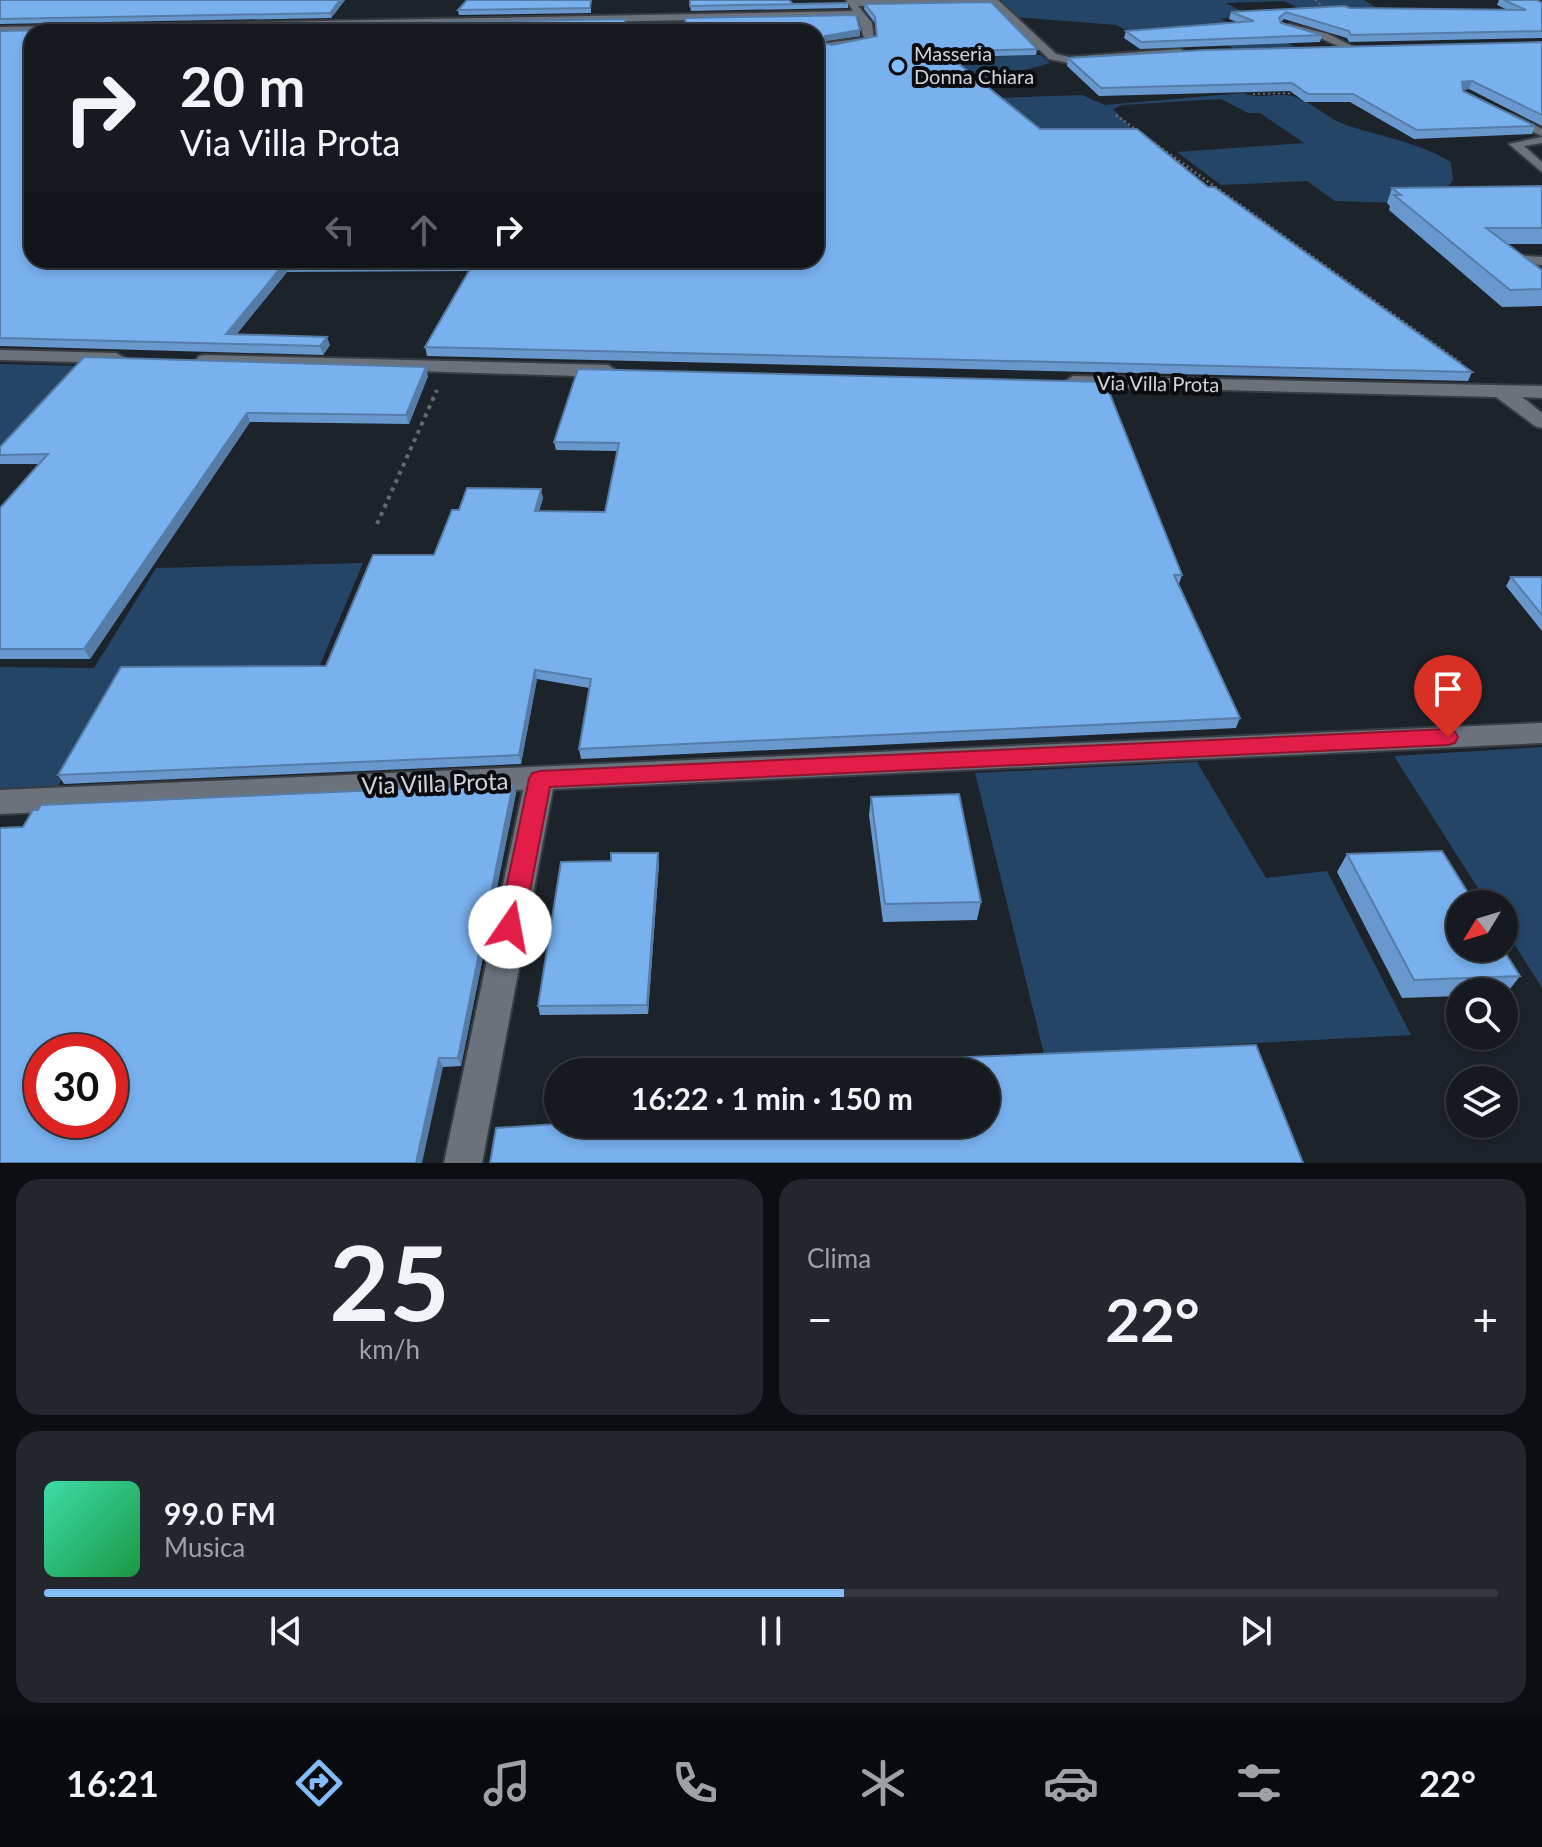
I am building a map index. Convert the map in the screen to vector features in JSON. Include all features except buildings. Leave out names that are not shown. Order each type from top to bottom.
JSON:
[{"type":"street","points":[[849,2],[994,1],[1053,57],[1069,60],[1187,52]]},
{"type":"street","points":[[831,45],[869,40],[871,30],[849,2]]},
{"type":"street","points":[[322,24],[860,14]]},
{"type":"street","points":[[1283,25],[1324,36],[1351,48]]},
{"type":"street","points":[[0,30],[24,30]]},
{"type":"street","points":[[1322,49],[1366,48]]},
{"type":"street","points":[[0,355],[128,358]]},
{"type":"street","points":[[192,360],[629,372]]},
{"type":"street","name":"Via Villa Prota","points":[[1046,382],[1542,392]]},
{"type":"street","points":[[1501,391],[1542,422]]},
{"type":"street","name":"Via Villa Prota","points":[[0,802],[1542,733]]},
{"type":"street","points":[[463,1163],[540,779]]},
{"type":"lane","points":[[1491,107],[1542,133]]},
{"type":"lane","points":[[1542,140],[1515,144],[1542,168]]},
{"type":"lane","points":[[1511,259],[1542,261]]},
{"type":"path","points":[[1315,0],[1324,7]]},
{"type":"path","points":[[1253,94],[1300,93]]},
{"type":"path","points":[[1116,115],[1501,391]]},
{"type":"path","points":[[377,524],[447,367]]},
{"type":"shaded area","points":[[999,0],[1364,0],[1375,7],[1301,9],[1284,1],[1226,3],[1248,15],[1220,19],[1239,27],[1256,27],[1297,48],[1234,49],[1201,30],[1137,35],[1116,25],[1016,17]]},
{"type":"shaded area","points":[[1041,55],[1050,63],[975,84],[949,58]]},
{"type":"shaded area","points":[[1243,93],[1292,96],[1346,125],[1426,149],[1451,162],[1453,180],[1434,204],[1335,201],[1307,181],[1221,185],[1177,152],[1304,143],[1260,113],[1248,113],[1221,99],[1122,105],[1113,109],[1137,134],[1041,135],[998,98],[1082,95],[1105,105]]},
{"type":"shaded area","points":[[0,364],[83,366],[0,461]]},
{"type":"shaded area","points":[[363,563],[319,667],[121,671],[58,786],[0,789],[0,667],[94,668],[156,568]]},
{"type":"shaded area","points":[[1542,747],[1542,988],[1518,950],[1518,890],[1479,890],[1394,756]]},
{"type":"shaded area","points":[[1197,762],[1266,878],[1327,871],[1411,1035],[1044,1054],[975,773]]},
{"type":"place","name":"Masseria Donna Chiara","points":[[898,66]]},
{"type":"route","points":[[510,927],[540,779],[1448,737]]}]
